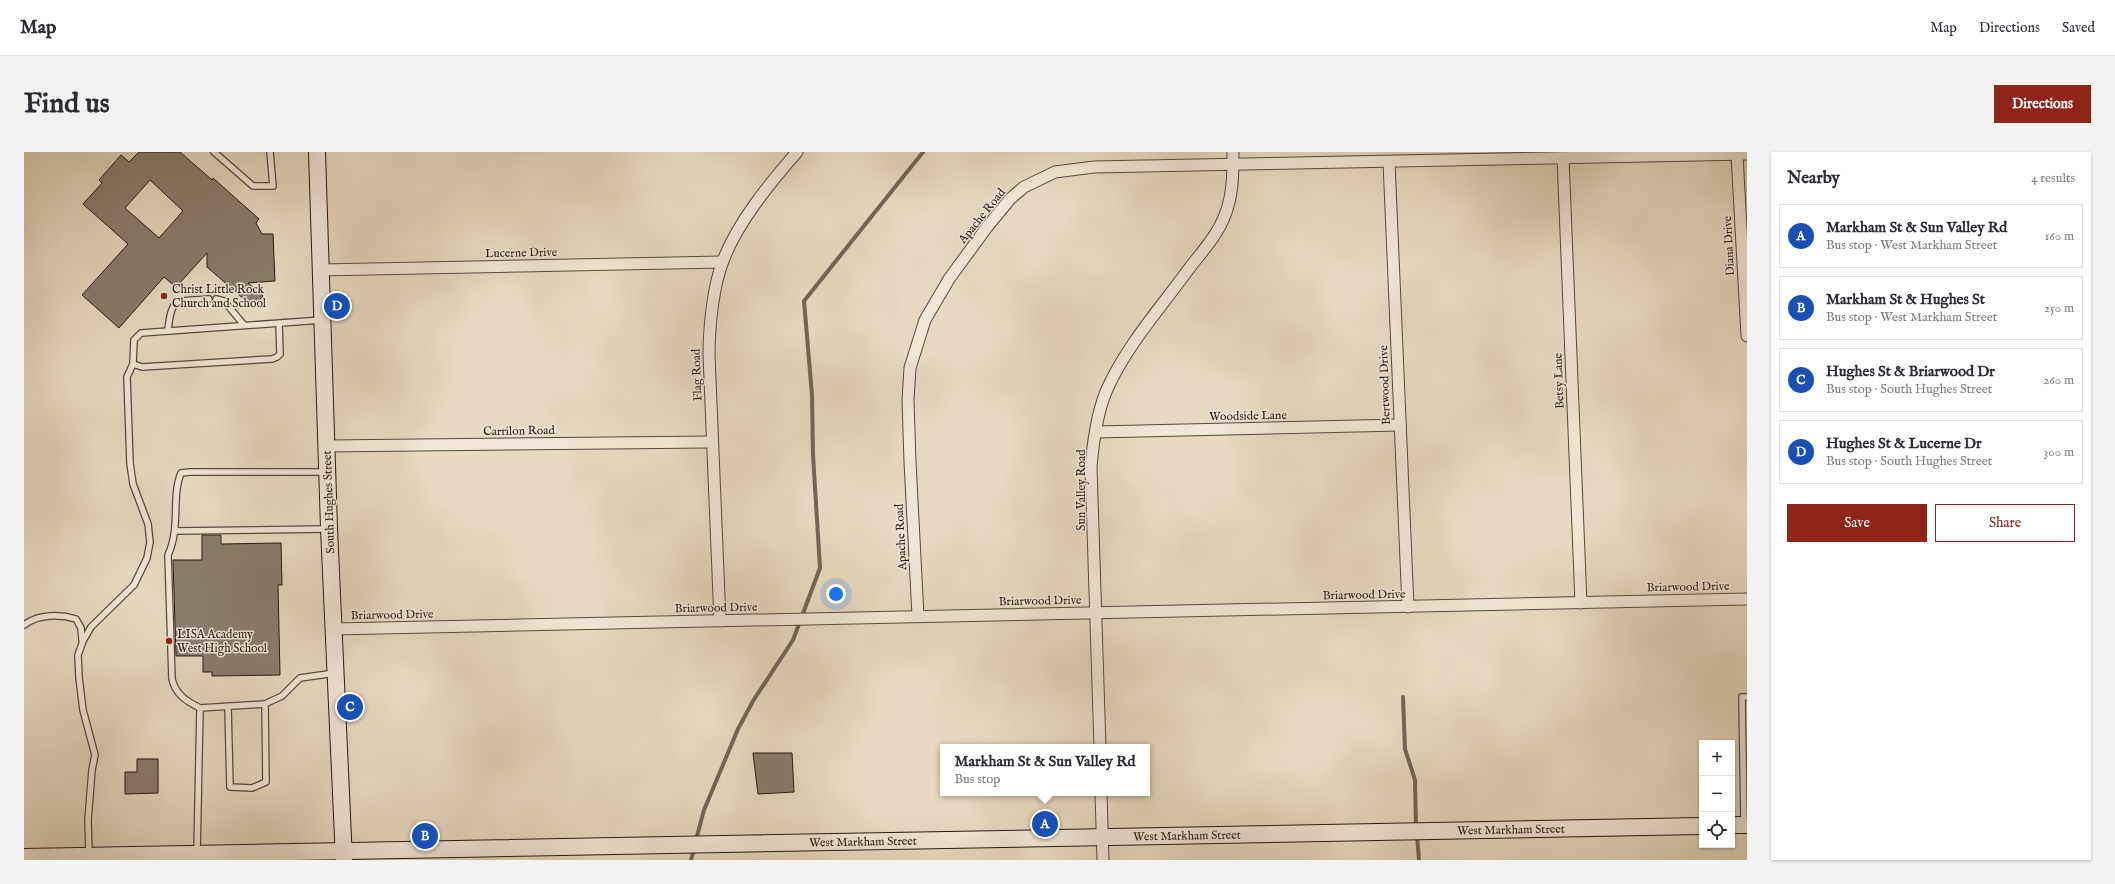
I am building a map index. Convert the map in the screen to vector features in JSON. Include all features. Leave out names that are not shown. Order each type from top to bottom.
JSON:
[{"type":"main road","name":"South Hughes Street","points":[[317,152],[329,528],[343,856]]},
{"type":"main road","name":"West Markham Street","points":[[24,857],[197,855],[343,856],[704,845],[1699,826]]},
{"type":"street","name":"Flag Road","points":[[720,621],[711,442],[709,332],[722,262],[734,238],[764,193],[797,152]]},
{"type":"street","name":"Apache Road","points":[[918,616],[908,432],[910,368],[925,320],[949,279],[987,227],[1010,199],[1039,178],[1055,172],[1094,167],[1233,158],[1389,162],[1742,154]]},
{"type":"street","name":"Diana Drive","points":[[1742,154],[1747,336]]},
{"type":"street","name":"Sun Valley Road","points":[[1100,744],[1097,613],[1091,467],[1096,432],[1108,386],[1120,365],[1194,262],[1207,248],[1217,231],[1228,205],[1233,158]]},
{"type":"street","name":"Betsy Lane","points":[[1563,158],[1581,603]]},
{"type":"street","name":"Bertwood Drive","points":[[1389,162],[1408,607]]},
{"type":"street","name":"Lucerne Drive","points":[[320,270],[722,262]]},
{"type":"street","name":"Woodside Lane","points":[[1096,432],[1400,425]]},
{"type":"street","name":"Carrilon Road","points":[[327,446],[711,442]]},
{"type":"street","name":"Briarwood Drive","points":[[334,629],[720,621],[794,618],[1408,607],[1747,598]]},
{"type":"street","points":[[1101,796],[1103,860]]},
{"type":"lane","points":[[214,152],[252,186],[273,186],[270,152]]},
{"type":"lane","points":[[168,331],[170,311],[173,305],[179,302],[209,299]]},
{"type":"lane","points":[[216,299],[224,301],[244,326]]},
{"type":"lane","points":[[89,856],[88,820],[92,770],[95,755],[87,731],[79,678],[78,655],[82,641],[91,627],[102,614],[134,585],[147,558],[150,542],[148,524],[133,484],[130,463],[127,377],[133,364],[134,340],[141,333],[322,320]]},
{"type":"lane","points":[[133,364],[142,367],[272,359],[278,357],[280,354],[279,323]]},
{"type":"lane","points":[[328,472],[181,473],[178,481],[176,530],[173,544],[168,555],[172,679],[174,689],[184,700],[200,708],[265,704],[282,696],[300,678],[336,674]]},
{"type":"lane","points":[[176,530],[329,528]]},
{"type":"lane","points":[[24,625],[44,617],[63,616],[76,620],[81,628],[82,641]]},
{"type":"lane","points":[[1741,825],[1742,697],[1747,697]]},
{"type":"lane","points":[[228,707],[230,787],[252,788],[266,782],[265,704]]},
{"type":"lane","points":[[197,855],[200,708]]},
{"type":"building","points":[[139,152],[180,152],[212,180],[213,178],[259,219],[256,223],[262,234],[273,234],[275,281],[248,283],[263,296],[253,307],[207,267],[207,253],[176,287],[164,277],[119,328],[82,295],[128,244],[83,204],[102,183],[99,180],[121,155],[129,162]],"holes":[[[150,180],[183,211],[159,238],[125,208]]]},
{"type":"building","points":[[202,535],[221,535],[221,544],[281,543],[282,585],[278,585],[280,675],[212,676],[212,672],[203,672],[203,656],[176,656],[173,560],[202,560]]},
{"type":"building","points":[[753,753],[792,753],[794,792],[758,794]]},
{"type":"building","points":[[137,759],[158,759],[158,793],[125,794],[125,772],[137,772]]},
{"type":"waterway","points":[[696,840],[704,810],[738,729],[753,701],[793,640],[820,568],[813,455],[812,395],[804,301],[923,152]]},
{"type":"waterway","points":[[1403,697],[1405,749],[1415,780],[1416,828]]},
{"type":"waterway","points":[[1417,835],[1419,860]]},
{"type":"waterway","points":[[691,860],[694,849]]},
{"type":"place","name":"Christ Little Rock Church and School","points":[[164,296]]},
{"type":"place","name":"Hughes St & Lucerne Dr","points":[[337,306]]},
{"type":"place","name":"LISA Academy West High School","points":[[169,641]]},
{"type":"place","name":"Hughes St & Briarwood Dr","points":[[350,707]]},
{"type":"place","name":"Markham St & Sun Valley Rd","points":[[1045,824]]},
{"type":"place","name":"Markham St & Hughes St","points":[[425,836]]}]
